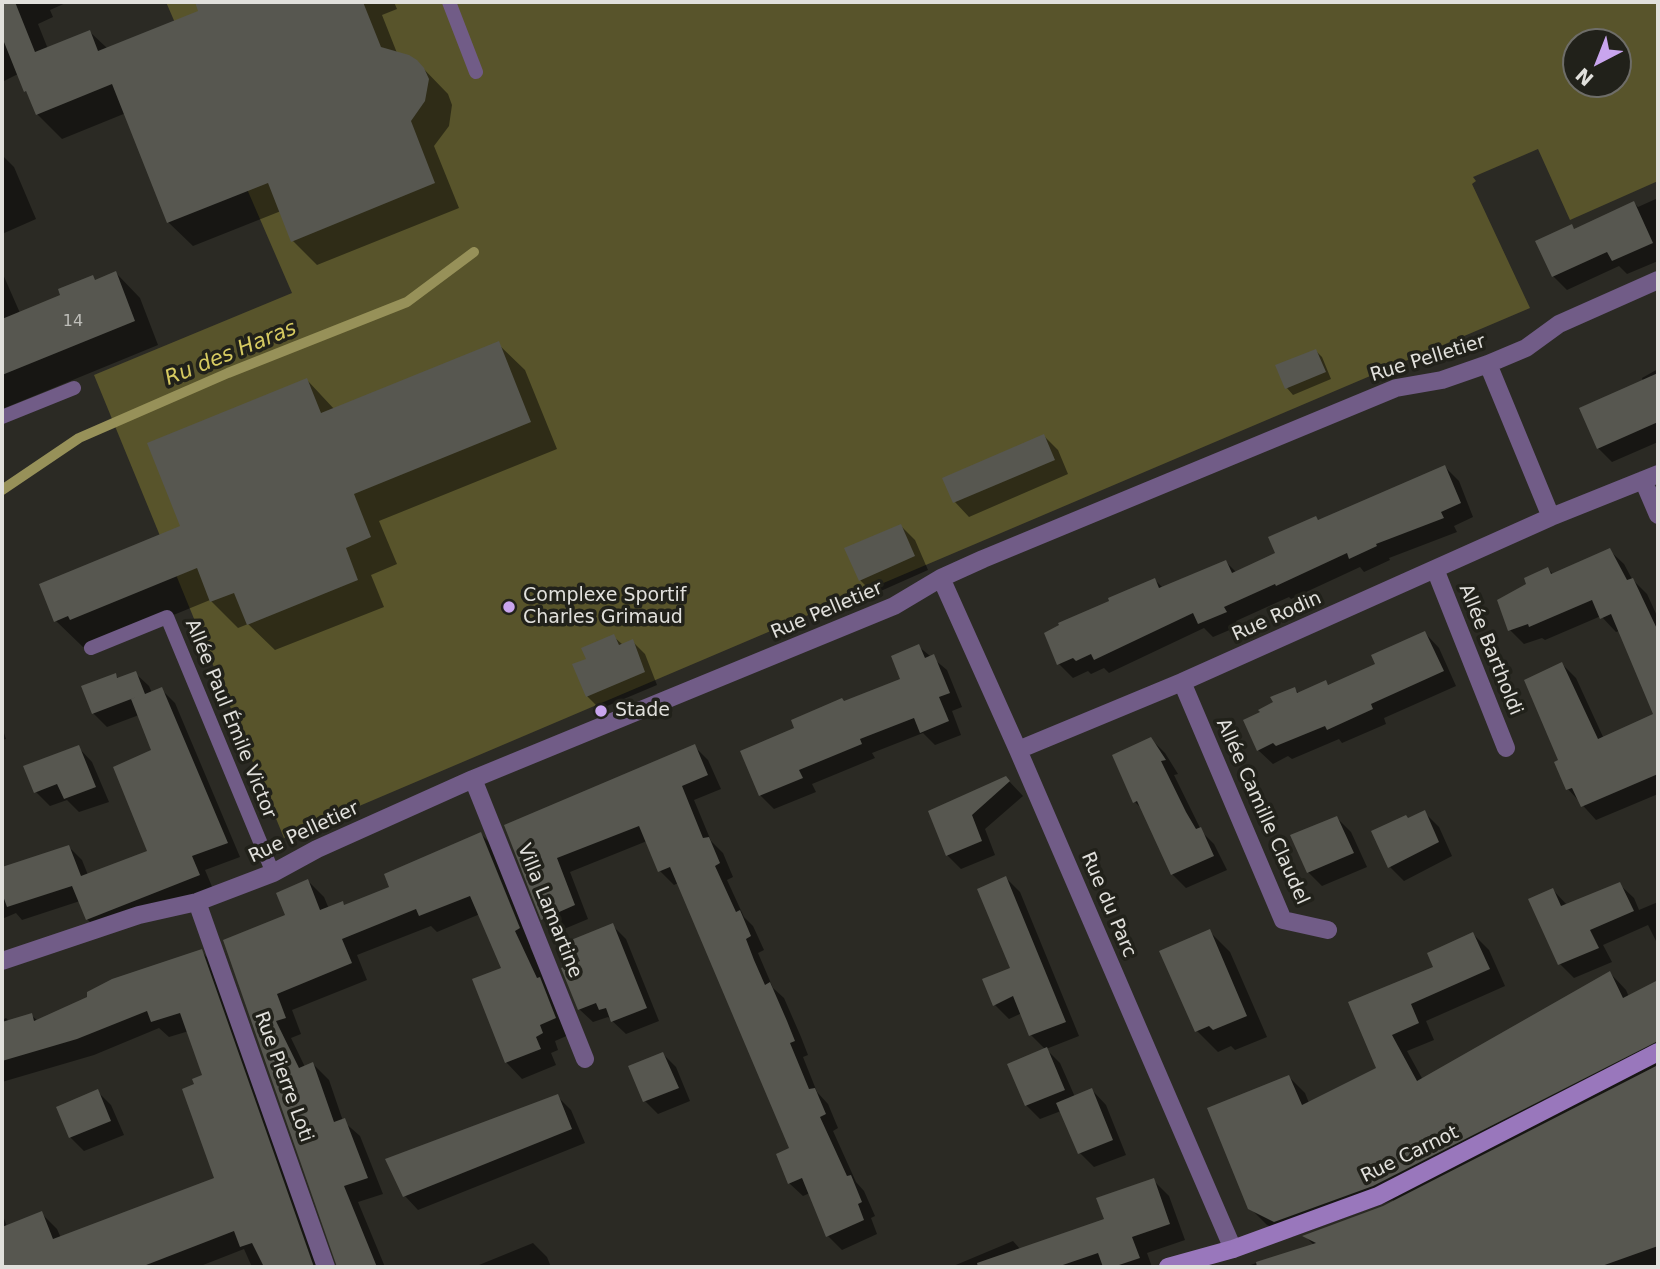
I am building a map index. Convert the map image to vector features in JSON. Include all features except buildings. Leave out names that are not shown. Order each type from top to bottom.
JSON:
[{"type":"main road","name":"Rue Carnot","points":[[1168,1267],[1233,1250],[1378,1196],[1658,1052]]},
{"type":"street","name":"Rue Pelletier","points":[[2,961],[139,915],[197,902],[272,873],[317,849],[473,779],[894,606],[941,578],[996,553],[1396,388],[1442,380],[1488,365],[1526,348],[1559,324],[1658,280]]},
{"type":"street","points":[[1488,365],[1551,517]]},
{"type":"street","points":[[1651,477],[1658,515]]},
{"type":"street","name":"Rue Rodin","points":[[1018,750],[1182,682],[1551,517],[1651,477]]},
{"type":"street","name":"Allée Bartholdi","points":[[1435,569],[1506,748]]},
{"type":"street","name":"Rue du Parc","points":[[941,578],[1233,1250]]},
{"type":"street","name":"Allée Camille Claudel","points":[[1182,682],[1283,920],[1328,930]]},
{"type":"street","name":"Villa Lamartine","points":[[473,779],[585,1059]]},
{"type":"street","name":"Rue Pierre Loti","points":[[197,902],[326,1267]]},
{"type":"lane","points":[[449,2],[476,72]]},
{"type":"lane","points":[[2,417],[74,388]]},
{"type":"lane","name":"Allée Paul Émile Victor","points":[[91,648],[167,617],[272,873]]},
{"type":"shaded area","name":"Complexe Sportif Charles Grimaud","points":[[166,2],[1658,2],[1658,181],[1570,220],[1538,149],[1473,177],[1476,181],[1472,184],[1530,308],[284,838],[94,375],[292,293]]},
{"type":"waterway","name":"Ru des Haras","points":[[2,490],[79,438],[228,373],[407,302],[474,252]]},
{"type":"place","name":"Complexe Sportif Charles Grimaud","points":[[509,607]]},
{"type":"place","name":"Stade","points":[[601,711]]}]
